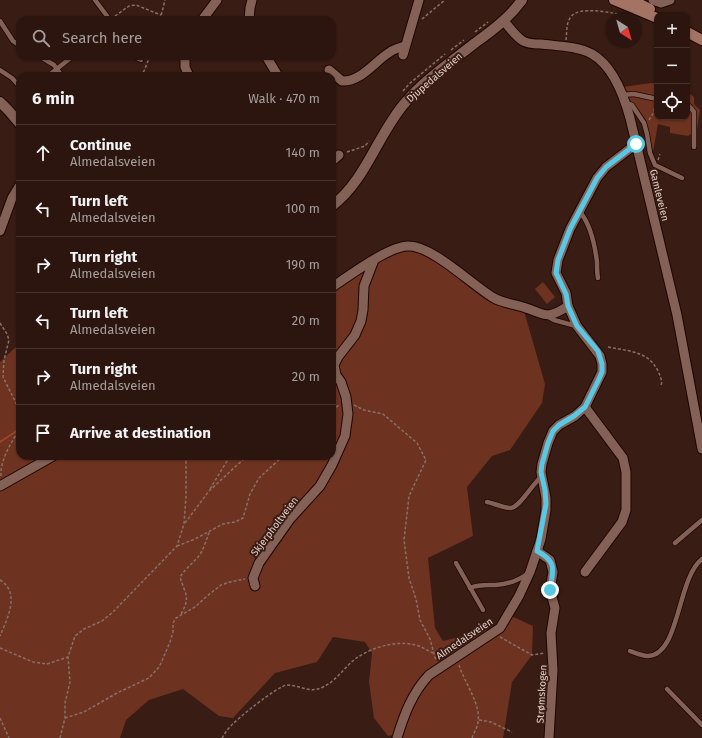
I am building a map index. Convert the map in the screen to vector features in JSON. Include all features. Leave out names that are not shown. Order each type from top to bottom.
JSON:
[{"type":"main road","points":[[614,0],[654,15]]},
{"type":"main road","points":[[632,0],[654,13]]},
{"type":"main road","points":[[690,34],[702,40]]},
{"type":"street","points":[[205,16],[217,0]]},
{"type":"street","points":[[249,16],[252,0]]},
{"type":"street","points":[[336,76],[342,81],[352,80],[390,51],[404,51],[419,0]]},
{"type":"street","name":"Djupedalsveien","points":[[336,202],[358,178],[388,127],[404,104],[440,70],[504,21],[513,13],[522,0]]},
{"type":"street","points":[[653,0],[661,3],[670,0]]},
{"type":"street","name":"Gamleveien","points":[[504,21],[515,35],[525,42],[566,47],[591,53],[598,58],[611,74],[624,99],[677,315],[702,449]]},
{"type":"street","points":[[185,60],[185,67],[187,72]]},
{"type":"street","points":[[268,60],[276,72]]},
{"type":"street","points":[[0,102],[16,119]]},
{"type":"street","name":"Almedalsveien","points":[[397,738],[410,701],[422,683],[429,675],[493,633],[503,624],[519,596],[530,572],[537,551],[546,504],[542,464],[553,431],[585,407],[602,372],[602,364],[598,351],[577,326],[568,306],[566,294],[556,273],[556,266],[570,229],[597,178],[604,169],[636,144]]},
{"type":"street","points":[[0,231],[2,216],[16,192]]},
{"type":"street","points":[[336,284],[374,260],[397,248],[416,246],[434,255],[494,298],[522,306],[545,315],[554,314],[568,306]]},
{"type":"street","name":"Skjerpholtveien","points":[[336,361],[355,335],[361,321],[364,286],[374,260]]},
{"type":"street","name":"Skjerpholtveien","points":[[336,375],[341,382],[348,414],[345,436],[336,456]]},
{"type":"street","points":[[585,407],[623,458],[626,472],[626,510],[622,522],[585,572]]},
{"type":"street","points":[[1,483],[45,460]]},
{"type":"street","name":"Skjerpholtveien","points":[[254,582],[260,563],[290,519],[320,486],[334,460]]},
{"type":"street","name":"Strømskogen","points":[[537,551],[550,560],[553,567],[550,590],[555,608],[551,633],[553,670],[549,738]]},
{"type":"lane","points":[[95,0],[107,16]]},
{"type":"lane","points":[[0,21],[16,43]]},
{"type":"lane","points":[[46,60],[54,65],[60,72]]},
{"type":"lane","points":[[54,72],[68,60]]},
{"type":"lane","points":[[0,70],[16,83]]},
{"type":"lane","points":[[654,98],[634,94],[624,99],[632,105],[644,123],[650,153],[655,165],[682,178]]},
{"type":"lane","points":[[690,106],[694,112],[694,147]]},
{"type":"lane","points":[[580,212],[587,223],[592,237],[597,262],[598,278]]},
{"type":"lane","points":[[545,315],[554,320],[577,326]]},
{"type":"lane","points":[[487,502],[508,508],[514,508],[520,503],[533,485],[542,476]]},
{"type":"lane","points":[[675,543],[702,520]]},
{"type":"lane","points":[[630,651],[650,656],[658,652],[667,644],[675,623],[686,583],[695,566],[702,559]]},
{"type":"lane","points":[[456,563],[483,610]]},
{"type":"lane","points":[[470,588],[477,585],[510,583],[530,572]]},
{"type":"lane","points":[[667,689],[702,725]]},
{"type":"path","points":[[115,16],[129,6],[136,6],[161,16],[165,0]]},
{"type":"path","points":[[412,24],[422,20],[444,0]]},
{"type":"path","points":[[566,47],[567,29],[571,16],[582,11],[607,12]]},
{"type":"path","points":[[142,72],[148,60]]},
{"type":"path","points":[[644,123],[652,116],[654,107]]},
{"type":"path","points":[[659,158],[660,154]]},
{"type":"path","points":[[0,323],[9,340],[4,360],[3,377],[16,403]]},
{"type":"path","points":[[608,346],[646,356],[658,373],[662,382],[661,385]]},
{"type":"path","points":[[222,738],[229,727],[275,690],[286,685],[311,690],[323,687],[355,660],[370,650],[388,644],[405,644],[418,646],[433,653],[430,639],[420,620],[416,599],[409,578],[404,540],[409,496],[426,460],[417,443],[384,414],[364,410],[346,401],[336,407]]},
{"type":"path","points":[[1,483],[0,470],[5,455],[16,435]]},
{"type":"path","points":[[177,546],[184,524],[186,460]]},
{"type":"path","points":[[184,524],[209,491],[228,460]]},
{"type":"path","points":[[209,491],[243,460]]},
{"type":"path","points":[[60,738],[65,718],[65,703],[70,682],[68,657],[75,636],[102,621],[113,612],[177,546],[195,539],[223,524],[235,522],[243,518],[250,494],[259,478],[279,460]]},
{"type":"path","points":[[65,718],[84,712],[149,678],[159,668],[173,632],[173,622],[186,606],[187,599],[180,577],[185,569],[198,557],[210,531]]},
{"type":"path","points":[[0,580],[9,588],[11,599],[9,613],[0,636]]},
{"type":"path","points":[[181,614],[196,607],[221,585],[230,582],[254,582]]},
{"type":"path","points":[[493,633],[532,655],[536,655]]},
{"type":"path","points":[[0,648],[33,662],[47,664],[68,657]]},
{"type":"path","points":[[457,657],[462,677],[479,710],[479,720],[472,738]]},
{"type":"path","points":[[0,718],[9,738]]},
{"type":"path","points":[[479,720],[491,722],[512,732]]},
{"type":"shaded area","points":[[654,84],[654,120],[690,120],[690,94],[694,97],[694,104],[700,110],[697,129],[688,136],[670,133],[670,127],[658,124],[653,152],[646,120],[629,99],[623,87]]},
{"type":"shaded area","points":[[404,246],[437,258],[524,311],[545,384],[542,403],[510,450],[492,456],[467,487],[473,536],[428,558],[435,628],[443,641],[502,626],[509,615],[533,626],[532,655],[512,682],[503,738],[393,738],[393,735],[388,736],[374,718],[369,682],[372,653],[365,642],[333,637],[317,662],[275,673],[233,718],[219,716],[183,689],[149,700],[126,720],[120,738],[0,738],[0,362],[16,347],[16,460],[336,460],[336,284]]},
{"type":"shaded area","points":[[543,282],[555,297],[547,304],[535,289]]},
{"type":"waterway","points":[[0,442],[16,432]]},
{"type":"route","points":[[550,590],[554,572],[552,564],[547,557],[537,551],[546,510],[545,490],[541,472],[542,464],[553,431],[585,407],[602,372],[602,364],[598,351],[577,326],[568,306],[566,294],[556,273],[556,266],[570,229],[597,178],[606,167],[636,144]]}]
